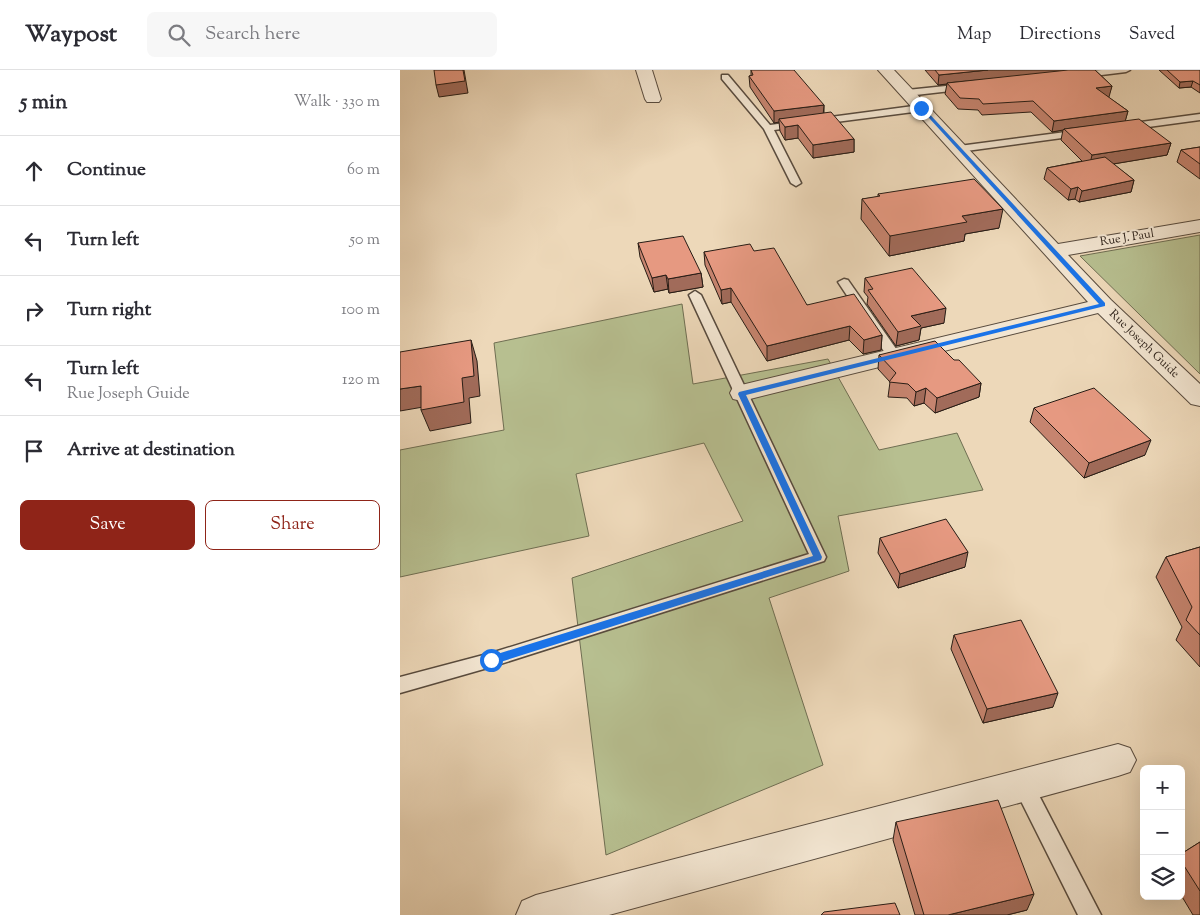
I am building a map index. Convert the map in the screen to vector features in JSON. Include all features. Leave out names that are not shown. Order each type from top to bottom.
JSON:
[{"type":"street","points":[[644,70],[652,99]]},
{"type":"street","name":"Rue Joseph Guide","points":[[886,70],[1103,304],[1200,398]]},
{"type":"street","name":"Rue J. Paul","points":[[1053,251],[1200,226]]},
{"type":"street","points":[[742,394],[1103,304]]},
{"type":"street","points":[[536,915],[1024,787],[1118,760]]},
{"type":"lane","points":[[1066,76],[1126,70]]},
{"type":"lane","points":[[725,78],[768,128],[796,183]]},
{"type":"lane","points":[[907,93],[977,86]]},
{"type":"lane","points":[[768,128],[921,108]]},
{"type":"lane","points":[[1113,128],[1200,117]]},
{"type":"lane","points":[[959,149],[1094,131]]},
{"type":"lane","points":[[844,282],[894,356]]},
{"type":"lane","points":[[400,686],[491,660],[818,557],[695,295]]},
{"type":"lane","points":[[1024,787],[1090,915]]},
{"type":"green space","points":[[1200,235],[1200,374],[1080,256]]},
{"type":"green space","points":[[682,304],[693,384],[828,359],[879,450],[957,433],[983,490],[838,516],[849,571],[769,598],[823,765],[606,855],[572,578],[743,521],[704,443],[576,474],[589,536],[400,577],[400,450],[504,430],[494,343]]},
{"type":"building","points":[[434,70],[463,70],[465,81],[436,85]]},
{"type":"building","points":[[751,70],[794,70],[824,105],[774,111],[749,76],[753,75]]},
{"type":"building","points":[[935,70],[988,70],[939,75]]},
{"type":"building","points":[[1068,70],[1095,70],[1112,86],[1096,88],[1128,111],[1054,121],[1033,101],[983,104],[979,99],[960,98],[947,83]]},
{"type":"building","points":[[1167,70],[1200,70],[1200,85],[1193,81],[1180,82]]},
{"type":"building","points":[[831,112],[854,139],[813,145],[798,125],[785,127],[779,119]]},
{"type":"building","points":[[1139,119],[1171,143],[1092,155],[1064,129]]},
{"type":"building","points":[[1200,147],[1200,164],[1181,150]]},
{"type":"building","points":[[1105,157],[1134,180],[1082,191],[1078,187],[1071,189],[1047,168]]},
{"type":"building","points":[[974,179],[1003,209],[962,216],[967,222],[890,236],[862,199],[880,196],[878,194]]},
{"type":"building","points":[[683,236],[701,273],[668,279],[666,275],[652,278],[638,243]]},
{"type":"building","points":[[750,244],[754,251],[774,248],[807,305],[854,294],[882,335],[864,340],[850,326],[767,346],[731,288],[721,290],[704,252]]},
{"type":"building","points":[[912,268],[946,308],[911,316],[921,326],[898,332],[868,290],[873,289],[865,278]]},
{"type":"building","points":[[471,340],[474,376],[462,378],[464,402],[421,410],[421,386],[400,389],[400,352]]},
{"type":"building","points":[[935,341],[954,360],[959,360],[981,383],[937,398],[926,388],[916,392],[908,384],[889,382],[896,373],[879,355]]},
{"type":"building","points":[[1094,388],[1151,440],[1089,463],[1034,408]]},
{"type":"building","points":[[946,519],[968,552],[900,574],[880,538]]},
{"type":"building","points":[[1200,547],[1200,635],[1186,620],[1192,607],[1166,557]]},
{"type":"building","points":[[1021,620],[1058,693],[987,709],[954,635]]},
{"type":"building","points":[[998,800],[1034,894],[948,915],[924,915],[896,822]]},
{"type":"building","points":[[1200,842],[1200,891],[1185,867],[1185,851]]},
{"type":"building","points":[[895,903],[900,915],[821,915],[824,912]]},
{"type":"route","points":[[491,660],[818,557],[742,394],[1103,304],[921,108]]}]
